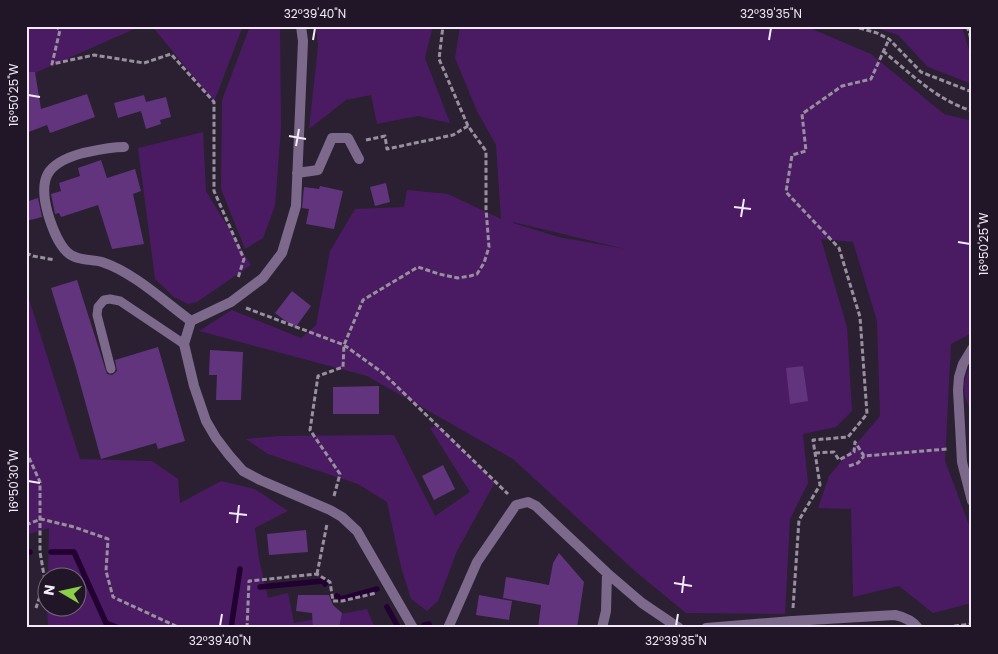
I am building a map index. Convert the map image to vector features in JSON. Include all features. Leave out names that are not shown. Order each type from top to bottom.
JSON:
[{"type":"street","points":[[301,26],[303,41],[296,206],[282,253],[263,278],[231,302],[191,321],[184,344],[194,386],[206,421],[228,455],[243,471],[330,510],[342,517],[357,531],[413,628]]},
{"type":"street","points":[[297,174],[318,170],[332,138],[348,138],[359,158]]},
{"type":"street","points":[[124,147],[108,147],[65,158],[56,164],[47,174],[44,185],[46,206],[51,224],[60,243],[74,257],[103,262],[123,272],[191,321]]},
{"type":"street","points":[[972,349],[967,355],[959,377],[958,390],[964,476],[972,501]]},
{"type":"street","points":[[448,628],[477,562],[516,506],[520,503],[528,502],[536,506],[642,603],[679,628]]},
{"type":"street","points":[[602,628],[606,611],[607,573]]},
{"type":"street","points":[[706,628],[895,615],[907,618],[914,622],[918,628]]},
{"type":"lane","points":[[111,369],[97,315],[98,307],[104,300],[120,301],[184,344]]},
{"type":"path","points":[[55,26],[60,30],[52,64],[94,55],[144,63],[171,54],[214,102],[214,190],[244,259],[231,302],[344,345],[383,374],[508,494],[520,503]]},
{"type":"path","points":[[317,574],[330,510],[340,474],[310,430],[318,376],[343,367],[344,345],[363,300],[418,267],[458,278],[477,274],[484,263],[489,247],[486,210],[486,151],[468,126],[439,59],[443,26]]},
{"type":"path","points":[[852,26],[889,39],[921,72],[972,92]]},
{"type":"path","points":[[967,26],[972,42]]},
{"type":"path","points":[[792,621],[799,520],[820,485],[813,440],[848,437],[867,414],[860,317],[839,248],[786,192],[792,155],[806,151],[802,114],[842,86],[870,79],[889,39]]},
{"type":"path","points":[[883,52],[954,106],[972,111]]},
{"type":"path","points":[[359,158],[364,140],[385,136],[387,149],[453,135],[468,126]]},
{"type":"path","points":[[26,253],[58,261],[67,252]]},
{"type":"path","points":[[815,453],[834,452],[839,460],[854,452],[855,442],[864,456]]},
{"type":"path","points":[[849,466],[858,463],[864,456],[941,448],[961,450]]},
{"type":"path","points":[[26,451],[40,482],[40,552],[45,580],[36,608]]},
{"type":"path","points":[[26,525],[41,519],[74,526],[108,539],[106,571],[113,598],[180,628]]},
{"type":"path","points":[[247,628],[249,581],[317,574],[330,582],[332,601],[342,601],[380,592]]},
{"type":"path","points":[[939,628],[972,624]]},
{"type":"shaded area","points":[[26,26],[141,26],[26,77]]},
{"type":"shaded area","points":[[152,26],[243,26],[214,102]]},
{"type":"shaded area","points":[[250,26],[280,26],[281,129],[275,206],[263,238],[245,249],[221,189],[222,100]]},
{"type":"shaded area","points":[[316,26],[433,26],[425,58],[450,123],[418,116],[377,124],[371,95],[346,100],[309,129],[318,46]]},
{"type":"shaded area","points":[[460,26],[805,26],[871,54],[944,114],[972,121],[972,333],[951,344],[945,461],[972,533],[972,603],[933,613],[899,586],[853,597],[851,509],[818,508],[829,476],[880,416],[877,321],[853,242],[821,239],[847,327],[852,411],[836,427],[803,434],[808,483],[790,519],[785,614],[686,613],[636,572],[513,459],[367,376],[199,331],[232,310],[301,338],[316,325],[330,251],[355,209],[404,207],[407,190],[448,194],[501,219],[496,145],[477,111],[455,58]],"holes":[[[513,222],[625,249],[559,237]]]},
{"type":"shaded area","points":[[871,26],[962,26],[972,61],[972,84],[928,67],[898,35]]},
{"type":"shaded area","points":[[203,132],[206,191],[251,265],[197,302],[188,304],[174,297],[155,279],[138,148]]},
{"type":"shaded area","points":[[26,290],[80,459],[152,461],[178,479],[180,503],[221,481],[255,489],[288,511],[255,528],[259,559],[268,598],[288,593],[294,623],[367,609],[375,628],[48,628],[47,616],[88,616],[88,566],[48,566],[49,528],[26,535]]},
{"type":"shaded area","points":[[972,361],[972,419],[964,387]]},
{"type":"shaded area","points":[[438,425],[495,482],[457,551],[438,601],[427,611],[411,599],[401,567],[387,502],[358,484],[268,454],[246,439],[278,436],[394,435],[435,516],[470,492],[430,428]]},
{"type":"building","points":[[26,72],[35,72],[41,109],[87,94],[95,117],[50,133],[47,125],[26,133]]},
{"type":"building","points":[[144,95],[146,102],[166,97],[171,117],[160,120],[161,124],[146,129],[141,111],[118,118],[114,103]]},
{"type":"building","points":[[101,160],[107,178],[135,169],[141,191],[133,194],[144,244],[112,249],[98,205],[61,217],[59,213],[55,214],[51,194],[61,191],[59,183],[80,176],[78,168]]},
{"type":"building","points":[[386,183],[390,202],[375,206],[370,187]]},
{"type":"building","points":[[320,186],[343,191],[334,229],[306,224],[309,209],[302,208],[304,187],[319,189]]},
{"type":"building","points":[[38,198],[42,217],[26,221],[26,202]]},
{"type":"building","points":[[77,280],[107,374],[112,375],[117,371],[115,360],[158,347],[185,441],[158,449],[156,443],[101,459],[51,288]]},
{"type":"building","points":[[292,291],[311,306],[295,328],[275,313]]},
{"type":"building","points":[[210,350],[243,352],[241,400],[216,400],[217,375],[209,375]]},
{"type":"building","points":[[803,366],[808,401],[790,404],[786,368]]},
{"type":"building","points":[[379,386],[379,414],[333,414],[333,387]]},
{"type":"building","points":[[443,465],[455,489],[434,500],[422,476]]},
{"type":"building","points":[[306,530],[308,552],[269,555],[267,534]]},
{"type":"building","points":[[559,553],[584,582],[577,628],[538,628],[541,605],[503,598],[506,577],[549,585],[553,563]]},
{"type":"building","points":[[298,595],[329,595],[333,605],[342,613],[339,628],[313,628],[312,613],[296,611]]},
{"type":"building","points":[[479,595],[512,601],[509,620],[476,615]]},
{"type":"waterway","points":[[51,552],[74,552],[106,623],[119,628]]},
{"type":"waterway","points":[[231,628],[240,569]]},
{"type":"waterway","points":[[260,587],[323,581],[325,584]]},
{"type":"waterway","points":[[337,596],[341,599],[377,589]]},
{"type":"waterway","points":[[387,607],[398,627]]},
{"type":"waterway","points":[[424,625],[429,624],[430,628]]}]
